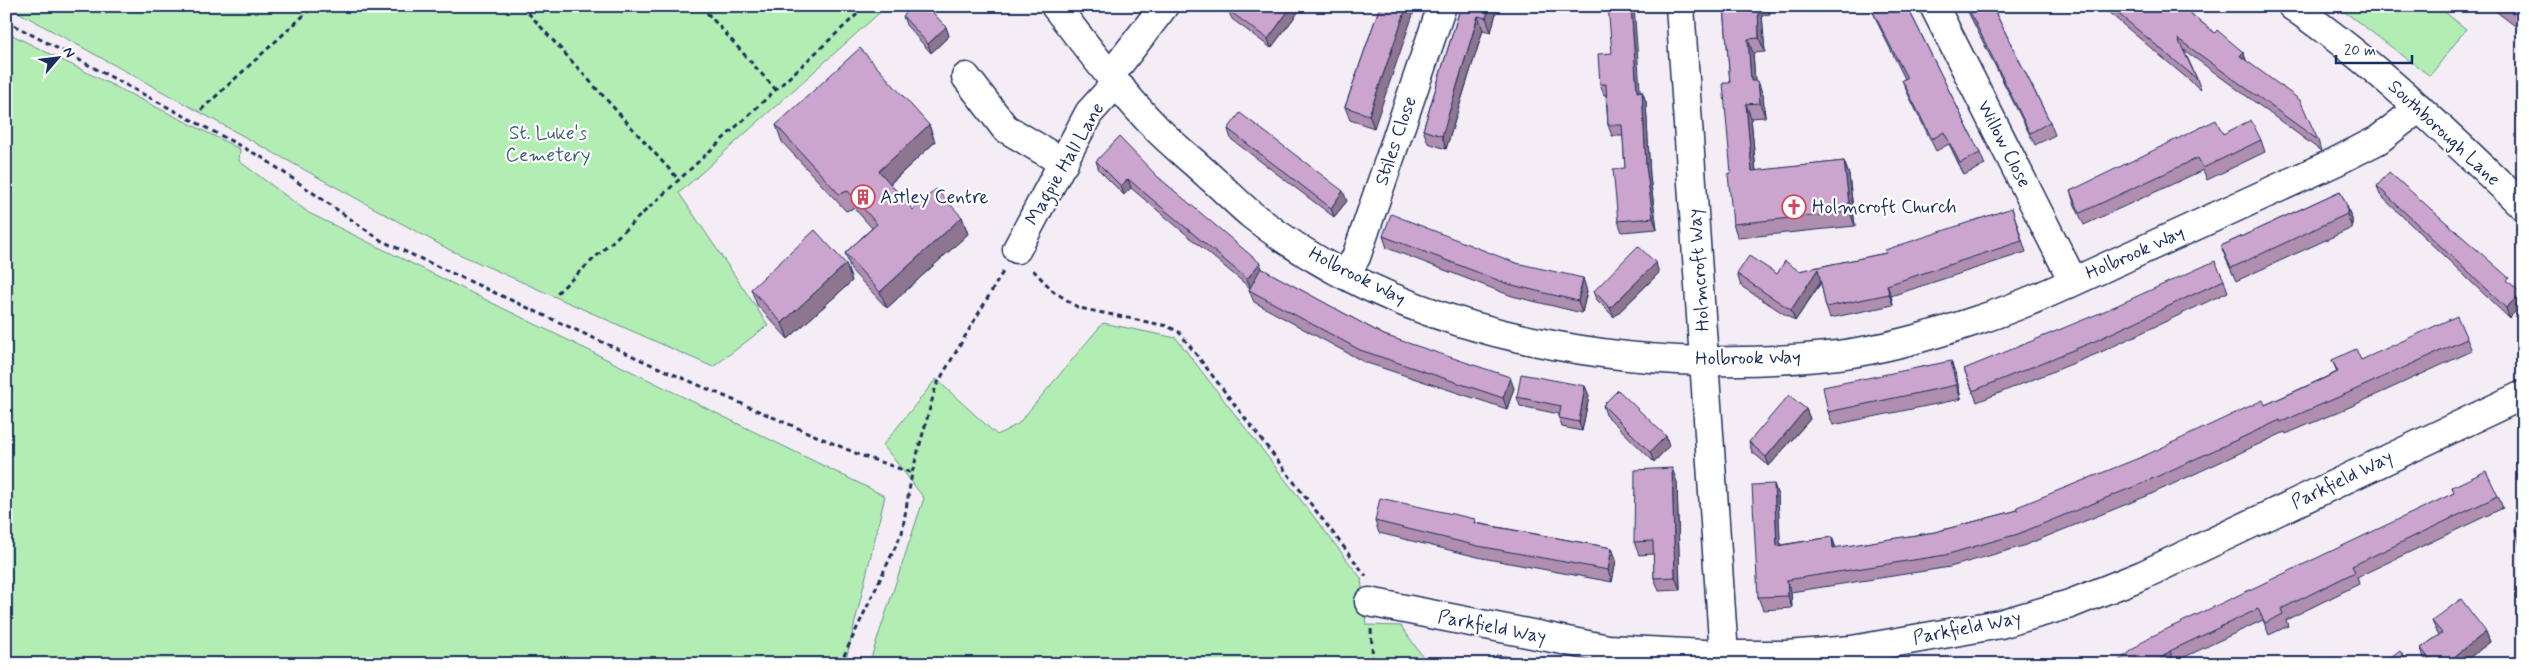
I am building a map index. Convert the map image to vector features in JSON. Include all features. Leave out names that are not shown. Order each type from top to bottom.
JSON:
[{"type":"street","points":[[1055,6],[1115,82]]},
{"type":"street","name":"Magpie Hall Lane","points":[[1016,249],[1089,113],[1098,100],[1108,92],[1164,6]]},
{"type":"street","name":"Stiles Close","points":[[1346,274],[1356,258],[1442,6]]},
{"type":"street","name":"Holmcroft Way","points":[[1680,6],[1724,654]]},
{"type":"street","name":"Willow Close","points":[[1934,6],[2073,281]]},
{"type":"street","name":"Southborough Lane","points":[[2292,6],[2359,56],[2519,195]]},
{"type":"street","points":[[966,78],[1005,128],[1064,162]]},
{"type":"street","name":"Holbrook Way","points":[[1115,82],[1158,129],[1253,216],[1314,256],[1346,274],[1421,308],[1499,333],[1579,348],[1704,361],[1771,360],[1831,355],[1889,345],[1979,320],[2073,281],[2335,162],[2378,140],[2419,108]]},
{"type":"street","name":"Parkfield Way","points":[[1370,602],[1608,650],[1786,655],[1852,650],[2000,624],[2070,604],[2143,575],[2523,395]]},
{"type":"path","points":[[201,110],[314,6]]},
{"type":"path","points":[[522,6],[679,180]]},
{"type":"path","points":[[701,6],[776,90]]},
{"type":"path","points":[[557,293],[866,6]]},
{"type":"path","points":[[6,21],[263,158],[382,241],[657,367],[860,455],[912,472]]},
{"type":"path","points":[[840,664],[902,533],[912,472],[936,386],[1016,249]]},
{"type":"path","points":[[1053,291],[1079,308],[1167,326],[1179,332],[1367,578],[1373,664]]},
{"type":"green space","name":"St. Luke's Cemetery","points":[[7,6],[887,6],[679,193],[768,325],[713,367],[450,250]]},
{"type":"green space","points":[[2337,6],[2437,6],[2466,29],[2430,76]]},
{"type":"green space","points":[[6,32],[240,149],[239,161],[309,213],[885,496],[845,664],[6,664]]},
{"type":"green space","points":[[1103,323],[1176,338],[1361,578],[1366,625],[1401,626],[1428,664],[869,664],[924,498],[883,445],[936,379],[997,435],[1018,424]]},
{"type":"building","points":[[913,6],[927,6],[946,27],[928,44],[903,16]]},
{"type":"building","points":[[1231,6],[1292,6],[1268,39],[1228,10]]},
{"type":"building","points":[[1380,6],[1407,6],[1369,115],[1345,107]]},
{"type":"building","points":[[1461,6],[1490,6],[1486,18],[1478,16],[1442,136],[1423,130]]},
{"type":"building","points":[[1608,6],[1631,6],[1637,92],[1642,91],[1646,166],[1653,218],[1618,221],[1613,169],[1625,168],[1622,125],[1608,125],[1606,84],[1600,84],[1598,54],[1612,53]]},
{"type":"building","points":[[1724,6],[1758,6],[1759,38],[1748,39],[1751,81],[1758,81],[1760,103],[1746,104],[1752,171],[1844,161],[1850,212],[1733,224],[1728,174],[1731,173],[1723,83],[1730,83]]},
{"type":"building","points":[[1882,6],[1907,6],[1980,153],[1960,163],[1944,132],[1932,139],[1902,80],[1907,78],[1873,12]]},
{"type":"building","points":[[1967,6],[1992,6],[2050,122],[2030,133]]},
{"type":"building","points":[[2109,6],[2181,6],[2215,33],[2217,30],[2243,52],[2240,56],[2300,100],[2318,140],[2178,39],[2197,79]]},
{"type":"building","points":[[2504,6],[2523,6],[2523,20]]},
{"type":"building","name":"Astley Centre","points":[[860,48],[929,125],[879,171],[913,210],[936,189],[962,217],[880,292],[845,253],[877,224],[848,191],[839,194],[776,125]]},
{"type":"building","points":[[1240,113],[1343,191],[1331,208],[1228,129]]},
{"type":"building","points":[[2216,120],[2223,134],[2251,120],[2261,140],[2203,168],[2198,158],[2080,213],[2070,191]]},
{"type":"building","points":[[1119,137],[1158,177],[1260,263],[1247,279],[1128,179],[1121,186],[1096,161]]},
{"type":"building","points":[[2389,172],[2509,278],[2507,280],[2521,293],[2506,308],[2377,186]]},
{"type":"building","points":[[2340,191],[2347,206],[2347,214],[2231,268],[2221,246]]},
{"type":"building","points":[[2012,208],[2022,241],[1887,285],[1889,294],[1826,307],[1818,269],[1791,310],[1737,274],[1749,256],[1777,274],[1785,261],[1799,271],[1886,253],[1885,250]]},
{"type":"building","points":[[1391,214],[1516,263],[1583,278],[1578,301],[1508,284],[1383,236]]},
{"type":"building","points":[[815,230],[846,264],[782,323],[751,289]]},
{"type":"building","points":[[1638,246],[1656,263],[1610,308],[1594,291]]},
{"type":"building","points":[[2215,261],[2224,280],[2095,341],[1973,391],[1964,369],[2100,313]]},
{"type":"building","points":[[1261,268],[1384,335],[1510,377],[1503,398],[1360,350],[1249,290]]},
{"type":"building","points":[[2457,316],[2467,339],[2348,393],[2281,422],[2280,420],[2143,483],[2018,534],[1945,555],[1787,580],[1788,596],[1758,597],[1752,485],[1774,484],[1777,546],[1832,537],[1833,548],[1935,532],[2018,510],[2017,507],[2144,456],[2263,400],[2265,405],[2338,372],[2332,360],[2356,349],[2361,360]]},
{"type":"building","points":[[1951,361],[1956,385],[1828,412],[1823,387]]},
{"type":"building","points":[[1521,374],[1585,386],[1579,422],[1559,418],[1561,406],[1517,397]]},
{"type":"building","points":[[1618,390],[1666,436],[1650,452],[1603,405]]},
{"type":"building","points":[[1789,395],[1806,409],[1766,457],[1749,442]]},
{"type":"building","points":[[1672,468],[1675,577],[1654,578],[1653,541],[1634,542],[1635,470]]},
{"type":"building","points":[[2486,471],[2498,496],[2352,566],[2355,572],[2281,609],[2283,614],[2265,623],[2258,609],[2170,651],[2154,664],[2115,664],[2146,639],[2454,493],[2452,487]]},
{"type":"building","points":[[1380,498],[1475,519],[1474,523],[1612,548],[1608,570],[1478,546],[1375,521]]},
{"type":"building","points":[[2523,519],[2523,536],[2514,528]]},
{"type":"building","points":[[2461,599],[2486,632],[2445,664],[2433,664],[2421,648],[2442,633],[2432,621]]},
{"type":"building","points":[[2400,651],[2409,664],[2383,664]]},
{"type":"building","points":[[1496,655],[1518,658],[1518,664],[1494,664]]},
{"type":"place","name":"Astley Centre","points":[[863,197]]},
{"type":"place","name":"Holmcroft Church","points":[[1794,207]]}]
